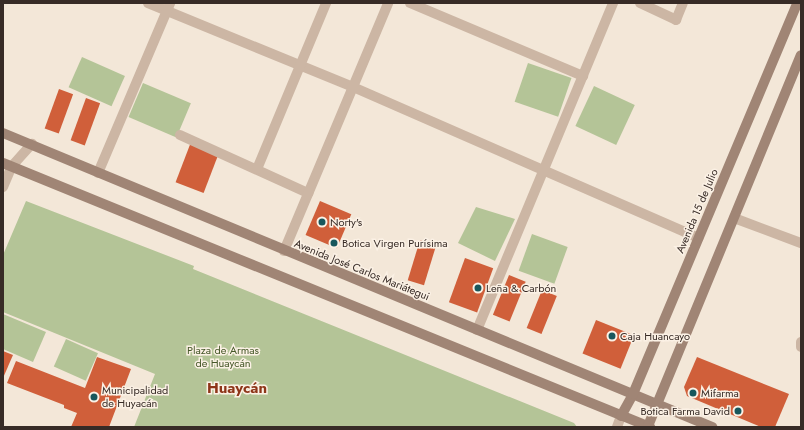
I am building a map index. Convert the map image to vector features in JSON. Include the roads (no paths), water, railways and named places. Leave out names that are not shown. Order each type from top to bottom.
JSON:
[{"type":"main road","name":"Avenida 15 de Julio","points":[[621,416],[633,394],[797,3]]},
{"type":"main road","points":[[7,164],[648,427],[801,55]]},
{"type":"main road","name":"Avenida José Carlos Mariátegui","points":[[3,133],[32,144],[98,174],[712,427]]},
{"type":"street","points":[[148,3],[168,7],[300,66],[353,87],[698,238]]},
{"type":"street","points":[[256,169],[326,3]]},
{"type":"street","points":[[284,251],[388,3]]},
{"type":"street","points":[[410,3],[583,76]]},
{"type":"street","points":[[477,330],[613,3]]},
{"type":"street","points":[[640,3],[676,20],[683,3]]},
{"type":"street","points":[[98,174],[168,7]]},
{"type":"street","points":[[180,135],[308,192]]},
{"type":"street","points":[[3,186],[7,164],[32,144]]},
{"type":"street","points":[[734,218],[801,242]]},
{"type":"street","points":[[801,342],[801,347]]},
{"type":"street","name":"Avenida 15 de Julio","points":[[617,427],[621,416]]},
{"type":"place","name":"Norty's","points":[[322,222]]},
{"type":"place","name":"Botica Virgen Purísima","points":[[334,243]]},
{"type":"place","name":"Leña & Carbón","points":[[478,288]]},
{"type":"place","name":"Caja Huancayo","points":[[612,336]]},
{"type":"place","name":"Mifarma","points":[[693,393]]},
{"type":"place","name":"Municipalidad de Huyacán","points":[[94,397]]},
{"type":"place","name":"Botica Farma David","points":[[738,411]]},
{"type":"district","name":"Huaycán","points":[[237,389]]},
{"type":"park label","name":"Plaza de Armas de Huaycán","points":[[223,357]]}]
